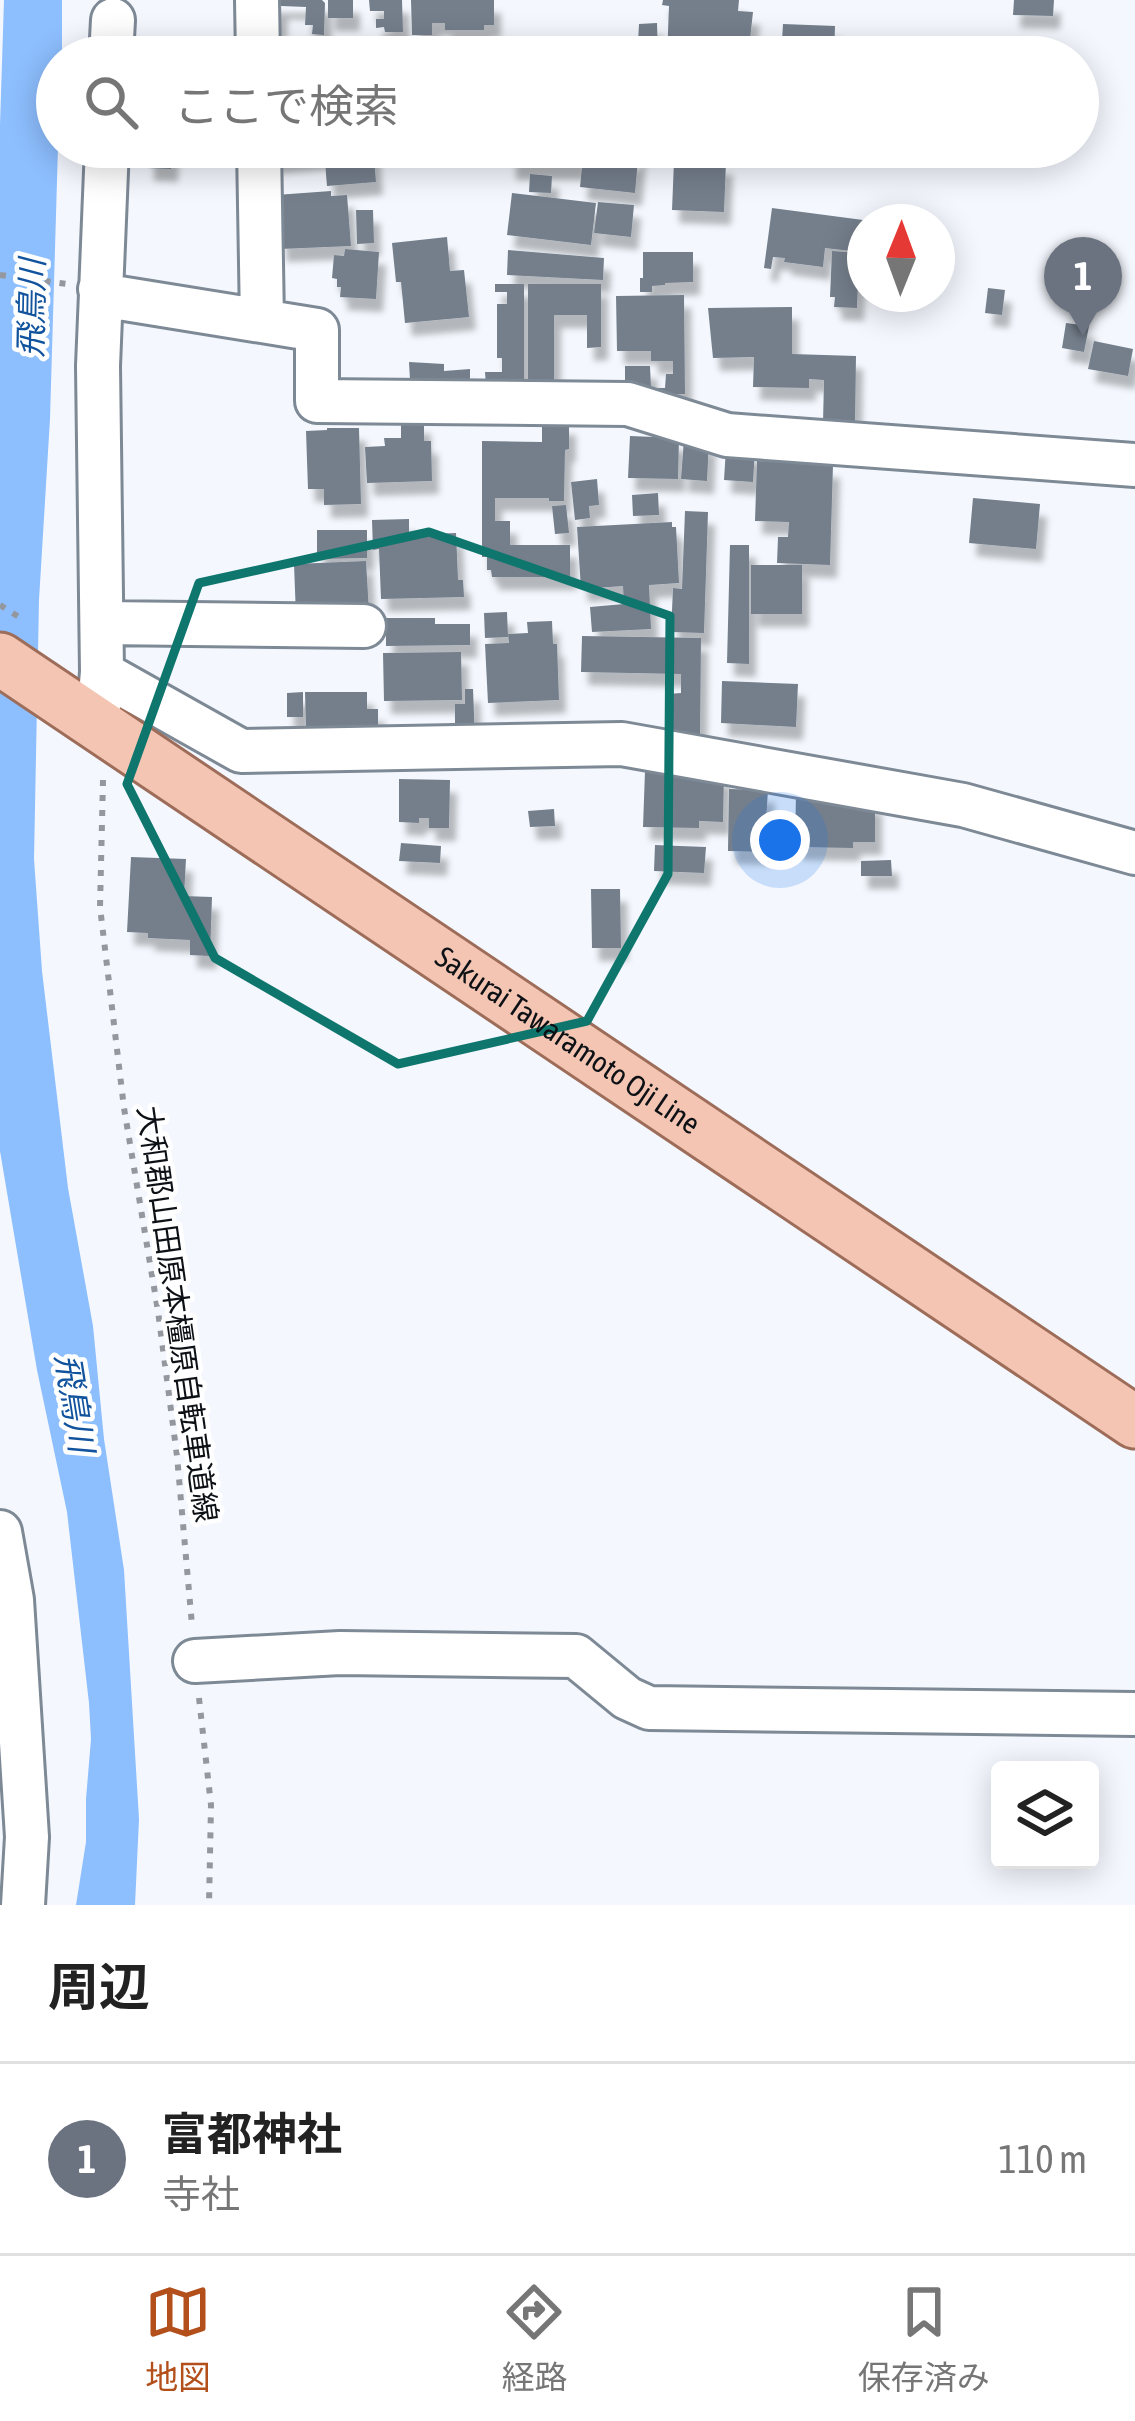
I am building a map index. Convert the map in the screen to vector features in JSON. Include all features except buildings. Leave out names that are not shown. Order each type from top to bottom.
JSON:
[{"type":"main road","name":"Sakurai Tawaramoto Oji Line","points":[[0,659],[101,713],[1135,1422]]},
{"type":"street","points":[[257,0],[258,36]]},
{"type":"street","points":[[106,168],[98,366],[101,713],[241,751],[622,744],[963,805],[1135,853]]},
{"type":"street","points":[[260,168],[262,321]]},
{"type":"street","points":[[100,289],[113,297],[317,330],[316,401],[628,404],[727,434],[1135,465]]},
{"type":"street","points":[[102,623],[364,626]]},
{"type":"street","points":[[0,1532],[27,1838],[23,1905]]},
{"type":"street","points":[[195,1661],[340,1653],[576,1656],[627,1698],[649,1708],[1135,1714]]},
{"type":"path","points":[[0,275],[100,289]]},
{"type":"path","name":"大和郡山田原本橿原自転車道線","points":[[101,713],[100,907],[124,1108],[177,1456],[211,1805],[209,1905]]},
{"type":"highlighted area","points":[[429,532],[670,616],[668,874],[587,1021],[398,1064],[215,958],[127,784],[199,583]]},
{"type":"water","name":"飛鳥川","points":[[4,0],[62,0],[62,36],[36,36],[36,168],[57,168],[39,600],[34,859],[68,1188],[93,1326],[124,1570],[139,1819],[135,1905],[76,1905],[86,1842],[89,1703],[67,1512],[0,1151]]},
{"type":"place","name":"富都神社","points":[[1083,336]]}]
